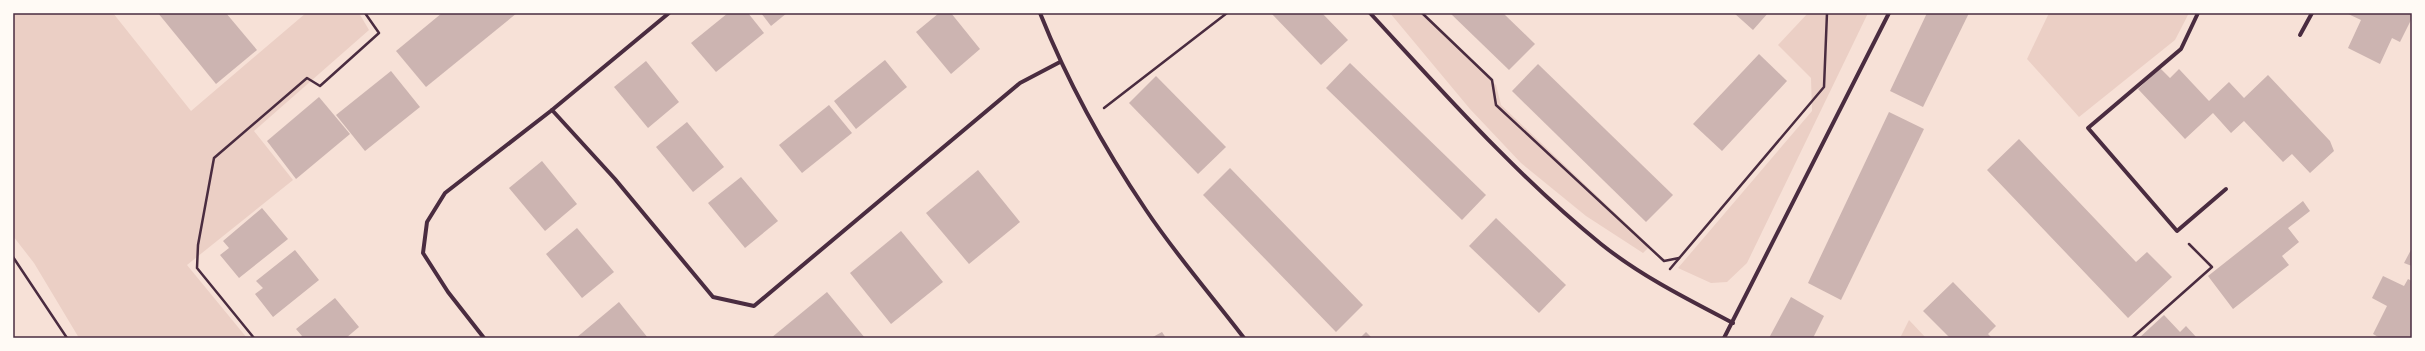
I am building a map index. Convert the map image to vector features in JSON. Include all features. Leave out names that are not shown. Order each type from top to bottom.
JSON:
[{"type":"street","points":[[484,338],[448,292],[423,254],[426,222],[445,193],[552,110],[669,13]]},
{"type":"street","points":[[1040,13],[1060,62],[1089,119],[1147,211],[1244,338]]},
{"type":"street","points":[[1370,13],[1502,156],[1601,244],[1658,283],[1733,323]]},
{"type":"street","points":[[1724,338],[1733,323],[1889,13]]},
{"type":"street","points":[[2198,13],[2182,49],[2088,128],[2177,231],[2226,189]]},
{"type":"street","points":[[2300,35],[2312,13]]},
{"type":"street","points":[[552,110],[615,179],[713,297],[754,306],[1020,83],[1060,62]]},
{"type":"path","points":[[254,338],[197,268],[198,245],[214,158],[307,78],[320,86],[379,33],[365,13]]},
{"type":"path","points":[[1089,119],[1227,13]]},
{"type":"path","points":[[1422,13],[1492,80],[1496,105],[1664,261],[1679,258]]},
{"type":"path","points":[[1658,283],[1824,86],[1827,13]]},
{"type":"path","points":[[2132,338],[2212,267],[2177,231]]},
{"type":"path","points":[[13,257],[67,338]]},
{"type":"shaded area","points":[[13,13],[113,13],[191,111],[306,13],[359,13],[369,30],[254,131],[293,180],[187,265],[247,338],[79,338],[34,263],[13,236]]},
{"type":"shaded area","points":[[1390,13],[1421,13],[1496,85],[1501,105],[1650,246],[1643,253],[1586,216],[1521,163],[1470,109]]},
{"type":"shaded area","points":[[1808,13],[1868,13],[1747,263],[1727,282],[1711,283],[1678,268],[1812,111],[1811,78],[1778,45]]},
{"type":"shaded area","points":[[2049,13],[2189,13],[2175,40],[2079,117],[2027,59]]},
{"type":"shaded area","points":[[1909,320],[1926,338],[1900,338]]},
{"type":"building","points":[[158,13],[226,13],[257,50],[216,84]]},
{"type":"building","points":[[442,13],[517,13],[426,87],[396,51]]},
{"type":"building","points":[[728,13],[748,13],[764,33],[716,72],[691,43]]},
{"type":"building","points":[[761,13],[787,13],[771,26]]},
{"type":"building","points":[[939,13],[951,13],[980,49],[951,74],[916,32]]},
{"type":"building","points":[[1271,13],[1322,13],[1348,40],[1321,65]]},
{"type":"building","points":[[1450,13],[1503,13],[1535,44],[1509,70]]},
{"type":"building","points":[[1734,13],[1768,13],[1753,30]]},
{"type":"building","points":[[1927,13],[1969,13],[1923,107],[1890,91]]},
{"type":"building","points":[[2346,13],[2412,13],[2412,18],[2400,42],[2392,38],[2380,64],[2348,48],[2361,20]]},
{"type":"building","points":[[1759,54],[1787,81],[1722,151],[1693,124]]},
{"type":"building","points":[[885,60],[907,87],[856,129],[834,101]]},
{"type":"building","points":[[646,61],[679,102],[648,128],[614,87]]},
{"type":"building","points":[[1350,63],[1486,195],[1462,220],[1326,88]]},
{"type":"building","points":[[1538,64],[1673,195],[1646,222],[1512,91]]},
{"type":"building","points":[[2160,68],[2170,78],[2179,69],[2209,101],[2229,82],[2244,98],[2268,75],[2330,141],[2334,151],[2310,173],[2292,154],[2283,162],[2244,121],[2231,133],[2213,113],[2185,139],[2138,89]]},
{"type":"building","points":[[391,71],[420,107],[365,151],[336,115]]},
{"type":"building","points":[[1156,76],[1226,147],[1198,174],[1129,103]]},
{"type":"building","points":[[319,97],[350,134],[296,179],[267,141]]},
{"type":"building","points":[[829,105],[852,133],[802,173],[779,145]]},
{"type":"building","points":[[1889,112],[1924,129],[1841,300],[1808,283]]},
{"type":"building","points":[[687,122],[724,167],[693,192],[656,147]]},
{"type":"building","points":[[2019,139],[2136,262],[2147,252],[2172,277],[2128,318],[1987,170]]},
{"type":"building","points":[[542,161],[577,204],[545,231],[509,188]]},
{"type":"building","points":[[1230,168],[1363,305],[1336,332],[1203,195]]},
{"type":"building","points":[[978,170],[1020,222],[969,264],[926,213]]},
{"type":"building","points":[[741,177],[778,221],[745,248],[708,203]]},
{"type":"building","points":[[2303,201],[2310,211],[2288,228],[2299,242],[2282,256],[2289,265],[2233,309],[2208,276]]},
{"type":"building","points":[[262,208],[288,239],[239,278],[220,255],[229,248],[223,241]]},
{"type":"building","points":[[1496,218],[1566,285],[1539,313],[1469,246]]},
{"type":"building","points":[[577,228],[614,272],[582,298],[546,254]]},
{"type":"building","points":[[901,231],[943,282],[891,324],[850,273]]},
{"type":"building","points":[[2412,248],[2412,266],[2404,263]]},
{"type":"building","points":[[295,250],[319,280],[273,317],[255,294],[263,288],[256,281]]},
{"type":"building","points":[[2383,276],[2404,286],[2408,279],[2412,281],[2412,338],[2380,338],[2373,334],[2387,306],[2372,298]]},
{"type":"building","points":[[1953,282],[1996,326],[1988,334],[1992,338],[1950,338],[1923,311]]},
{"type":"building","points":[[827,292],[865,338],[771,338]]},
{"type":"building","points":[[1791,297],[1824,316],[1813,338],[1769,338]]},
{"type":"building","points":[[335,298],[359,327],[346,338],[300,338],[302,336],[296,329]]},
{"type":"building","points":[[619,302],[648,338],[576,338]]},
{"type":"building","points":[[2164,315],[2180,332],[2186,326],[2197,338],[2139,338]]},
{"type":"building","points":[[1162,332],[1166,338],[1151,338]]},
{"type":"building","points":[[1366,332],[1372,338],[1360,338]]}]
